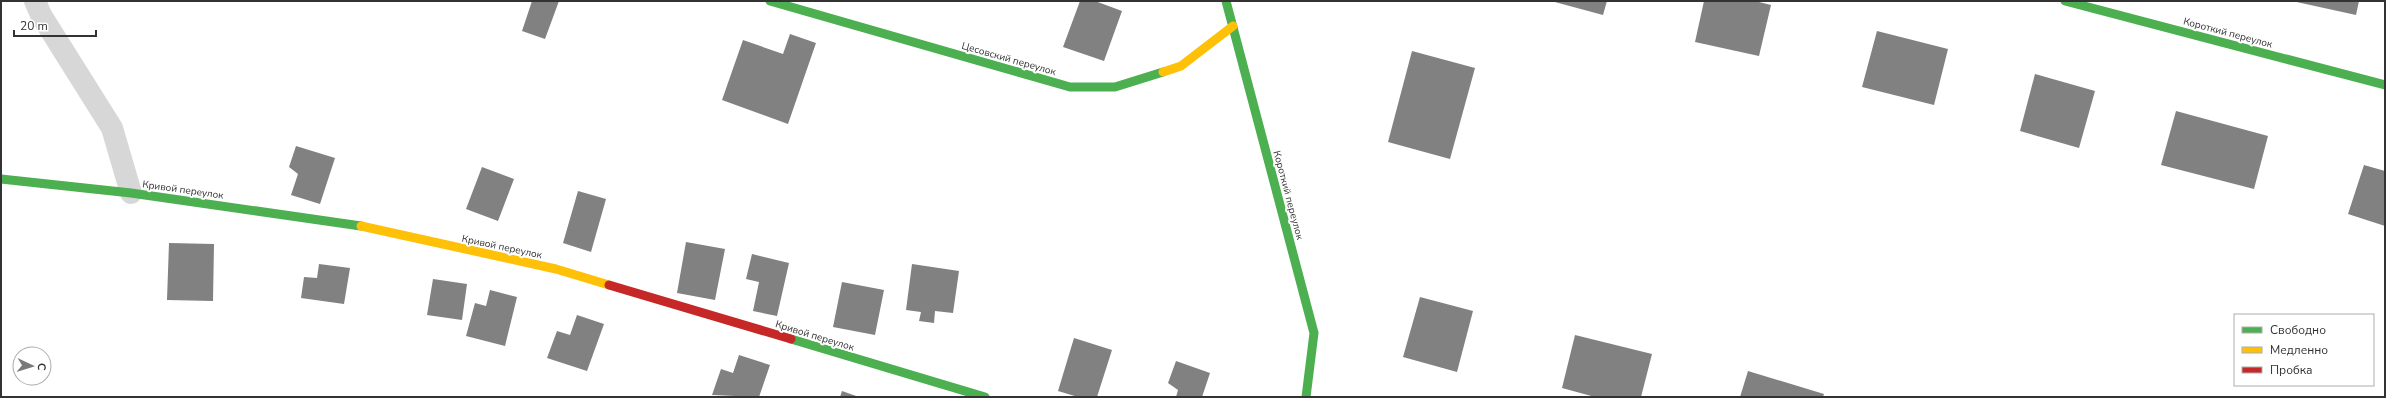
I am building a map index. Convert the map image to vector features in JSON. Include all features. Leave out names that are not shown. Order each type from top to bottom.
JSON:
[{"type":"street","points":[[35,1],[41,15],[112,128],[131,193]]},
{"type":"street","name":"Цесовский переулок","points":[[770,1],[1070,87],[1115,87],[1180,66],[1233,26]]},
{"type":"street","name":"Короткий переулок","points":[[1226,1],[1314,333],[1306,397]]},
{"type":"street","name":"Короткий переулок","points":[[2065,1],[2385,84]]},
{"type":"street","name":"Кривой переулок","points":[[1,180],[131,193],[347,223],[556,269],[985,397]]},
{"type":"building","points":[[532,1],[559,1],[545,39],[522,31]]},
{"type":"building","points":[[1080,1],[1095,1],[1122,11],[1104,61],[1063,47]]},
{"type":"building","points":[[1551,1],[1607,1],[1603,15]]},
{"type":"building","points":[[1704,1],[1755,1],[1771,5],[1759,56],[1695,42]]},
{"type":"building","points":[[2292,1],[2359,1],[2356,15]]},
{"type":"building","points":[[1877,31],[1948,49],[1934,105],[1862,87]]},
{"type":"building","points":[[790,34],[816,43],[788,124],[722,100],[743,40],[783,54]]},
{"type":"building","points":[[1412,51],[1475,68],[1450,159],[1388,142]]},
{"type":"building","points":[[2035,74],[2095,91],[2079,148],[2020,131]]},
{"type":"building","points":[[2176,111],[2268,136],[2254,189],[2161,165]]},
{"type":"building","points":[[296,146],[335,158],[320,204],[291,195],[298,174],[289,167]]},
{"type":"building","points":[[2364,165],[2385,171],[2385,226],[2348,214]]},
{"type":"building","points":[[482,167],[514,179],[498,221],[466,209]]},
{"type":"building","points":[[578,191],[606,199],[591,252],[563,243]]},
{"type":"building","points":[[686,242],[725,249],[715,300],[677,293]]},
{"type":"building","points":[[169,243],[214,244],[213,301],[167,300]]},
{"type":"building","points":[[752,254],[789,263],[777,316],[753,311],[759,282],[746,279]]},
{"type":"building","points":[[319,264],[350,268],[344,304],[301,298],[304,277],[317,278]]},
{"type":"building","points":[[912,264],[959,271],[953,313],[935,311],[934,323],[919,321],[921,312],[906,310]]},
{"type":"building","points":[[433,279],[467,284],[462,320],[427,315]]},
{"type":"building","points":[[842,282],[884,290],[875,335],[833,327]]},
{"type":"building","points":[[490,290],[517,297],[505,346],[466,336],[475,303],[486,306]]},
{"type":"building","points":[[1420,297],[1473,311],[1457,372],[1403,357]]},
{"type":"building","points":[[577,315],[604,324],[587,371],[547,358],[557,331],[570,335]]},
{"type":"building","points":[[1575,335],[1652,354],[1641,397],[1595,397],[1562,388]]},
{"type":"building","points":[[1074,338],[1112,350],[1097,397],[1078,397],[1058,391]]},
{"type":"building","points":[[739,355],[770,365],[759,397],[712,395],[721,369],[733,373]]},
{"type":"building","points":[[1176,361],[1210,373],[1202,397],[1176,397],[1178,390],[1168,383]]},
{"type":"building","points":[[1748,371],[1824,394],[1823,397],[1740,397]]},
{"type":"building","points":[[842,391],[859,397],[840,397]]},
{"type":"traffic: fast","points":[[770,1],[1070,87],[1115,87],[1163,72]]},
{"type":"traffic: fast","points":[[1226,1],[1314,333],[1306,397]]},
{"type":"traffic: fast","points":[[2065,1],[2385,85]]},
{"type":"traffic: fast","points":[[1,179],[131,193],[361,226]]},
{"type":"traffic: fast","points":[[791,339],[985,397]]},
{"type":"traffic: slow","points":[[1163,72],[1181,66],[1233,26]]},
{"type":"traffic: slow","points":[[361,226],[556,269],[609,285]]},
{"type":"traffic: jam","points":[[609,285],[791,339]]}]
